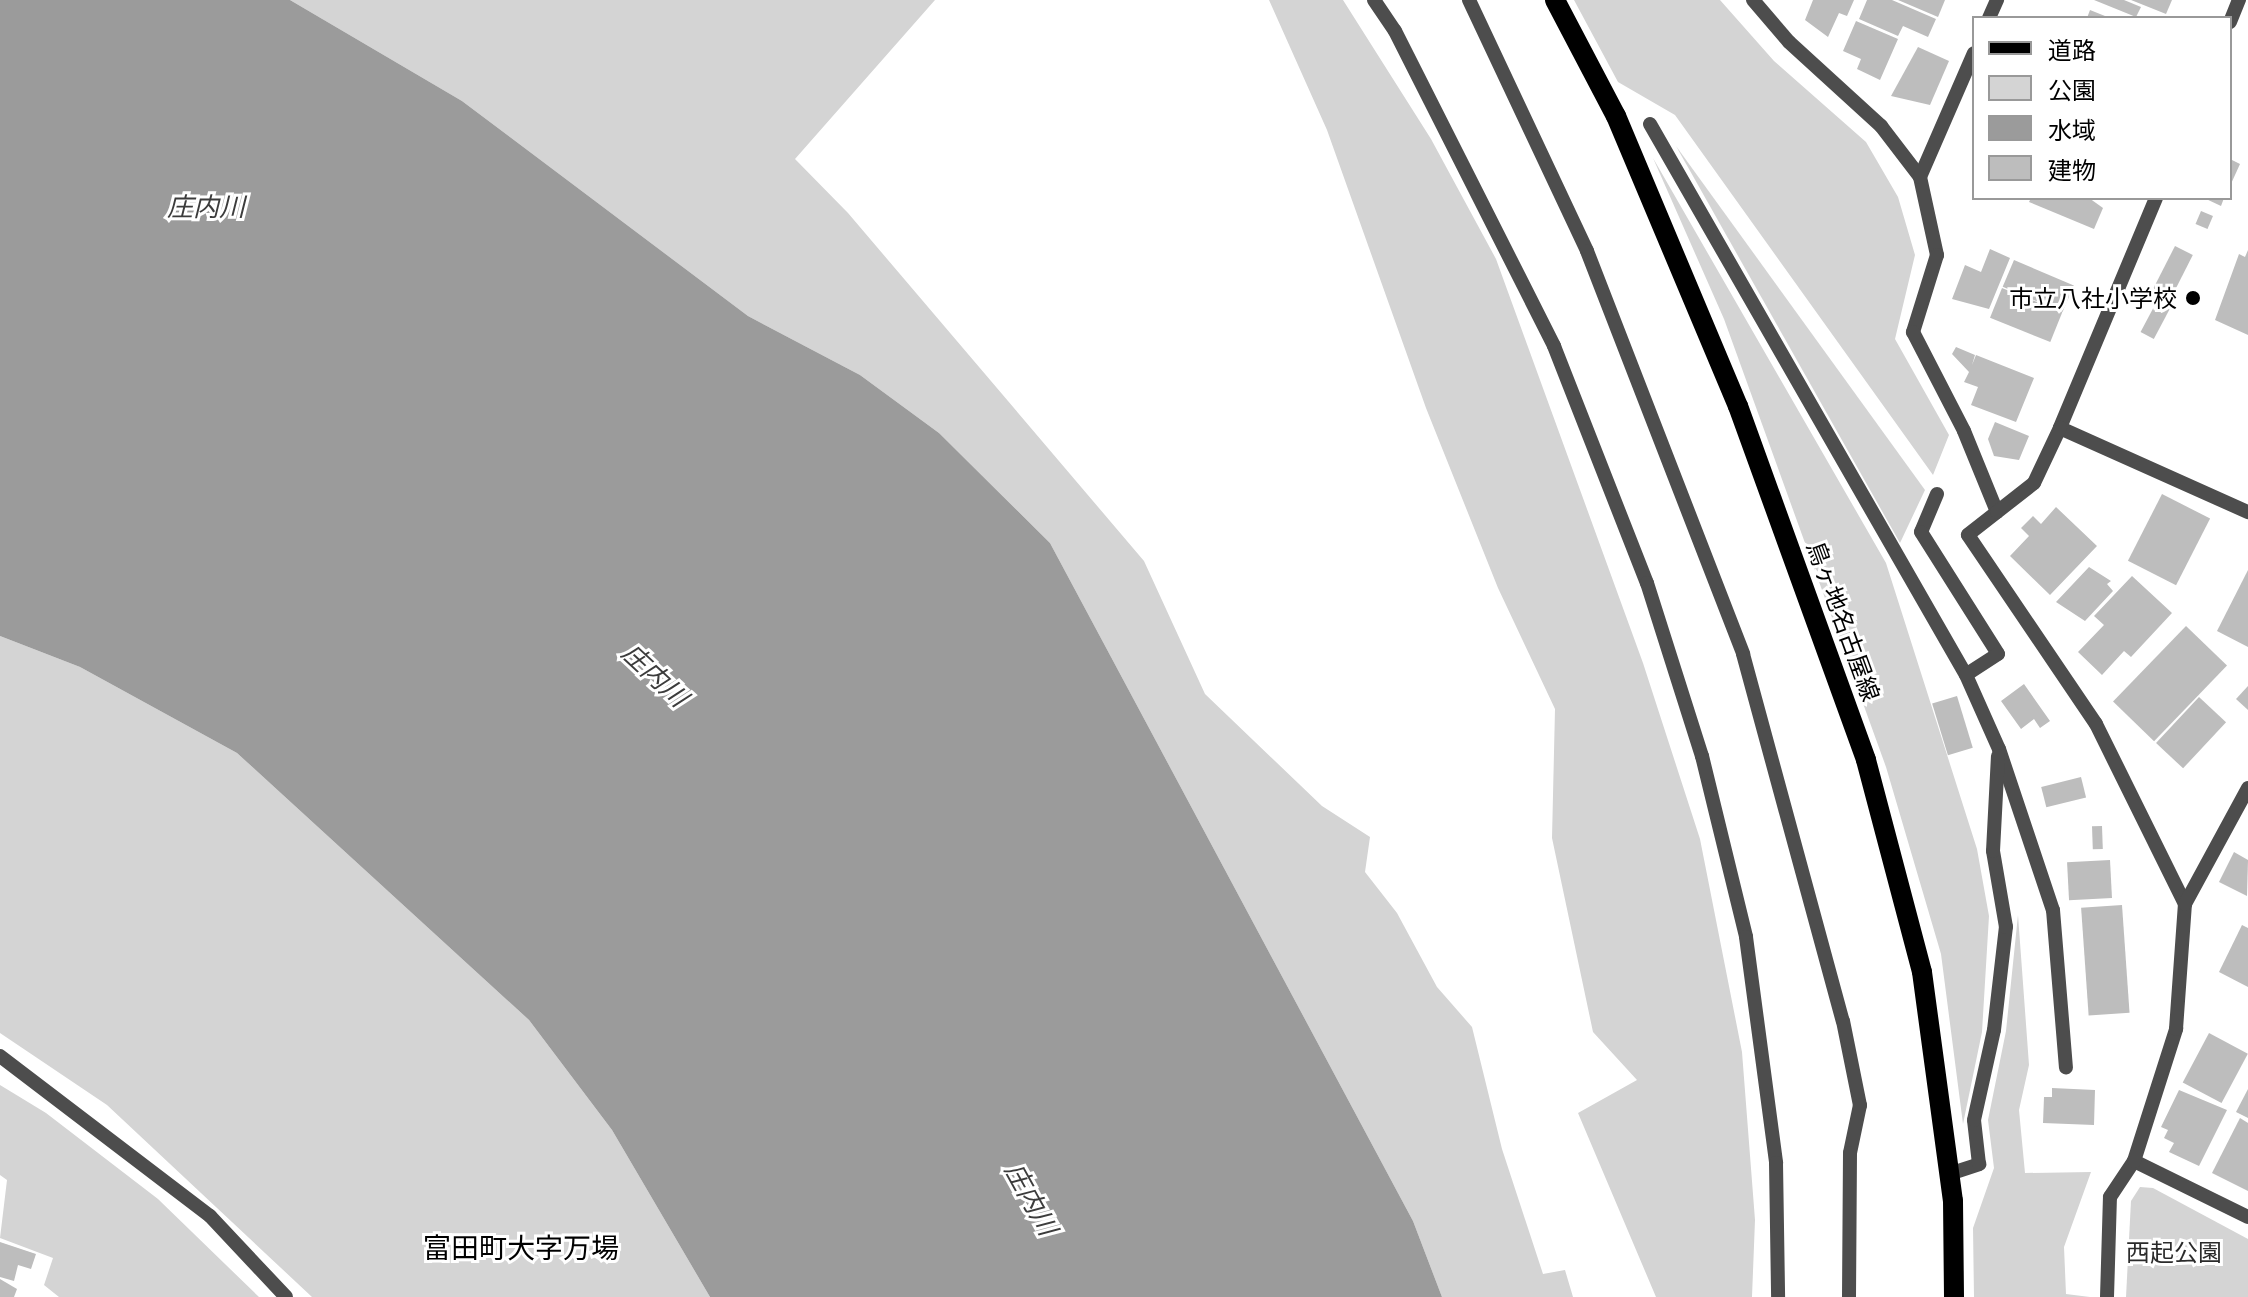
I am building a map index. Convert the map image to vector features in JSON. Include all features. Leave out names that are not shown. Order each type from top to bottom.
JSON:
[{"type":"main road","name":"鳥ヶ地名古屋線","points":[[1555,0],[1616,116],[1738,406],[1866,760],[1922,972],[1949,1174],[1954,1297]]},
{"type":"street","points":[[1374,0],[1395,31],[1554,346],[1647,583],[1702,756],[1746,937],[1776,1163],[1778,1297]]},
{"type":"street","points":[[1469,0],[1587,251],[1743,654],[1843,1021],[1860,1105],[1850,1153],[1849,1297]]},
{"type":"street","points":[[1753,0],[1789,42],[1881,126],[1920,177],[1937,255],[1913,332],[1964,431],[1997,512]]},
{"type":"street","points":[[1920,177],[1972,58]]},
{"type":"street","points":[[1650,124],[1966,675],[1999,749],[2053,910],[2066,1067]]},
{"type":"street","points":[[2155,200],[2034,483],[1968,535],[2096,724],[2185,904]]},
{"type":"street","points":[[2060,428],[2248,512]]},
{"type":"street","points":[[1937,494],[1921,532],[1998,654],[1966,675]]},
{"type":"street","points":[[1949,1174],[1979,1164],[1974,1120],[1994,1030],[2006,927],[1993,851],[1999,749]]},
{"type":"street","points":[[2107,1297],[2110,1197],[2134,1161],[2176,1029],[2185,904],[2248,788]]},
{"type":"street","points":[[0,1056],[210,1216],[286,1297]]},
{"type":"street","points":[[2134,1161],[2248,1217]]},
{"type":"green space","points":[[290,0],[935,0],[795,159],[848,213],[1144,561],[1205,694],[1322,806],[1370,837],[1365,872],[1397,913],[1437,987],[1472,1027],[1502,1149],[1543,1274],[1565,1270],[1573,1297],[1442,1297],[1413,1221],[1050,543],[939,433],[860,375],[748,316],[462,101]]},
{"type":"green space","points":[[1269,0],[1343,0],[1431,139],[1496,259],[1643,663],[1700,839],[1742,1052],[1755,1220],[1752,1297],[1656,1297],[1578,1113],[1637,1080],[1593,1032],[1552,838],[1555,709],[1498,588],[1426,408],[1327,130]]},
{"type":"green space","points":[[1574,0],[1720,0],[1774,61],[1866,142],[1898,197],[1915,255],[1895,339],[1949,435],[1933,475],[1675,115],[1618,82]]},
{"type":"green space","points":[[1676,146],[1925,490],[1900,543]]},
{"type":"green space","points":[[1653,158],[1886,563],[1977,849],[1989,916],[1982,1032],[1963,1124],[1941,954],[1886,767],[1724,319]]},
{"type":"green space","points":[[0,636],[80,667],[237,753],[529,1020],[612,1130],[710,1297],[312,1297],[107,1105],[0,1033]]},
{"type":"green space","points":[[2018,915],[2029,1065],[2019,1110],[2025,1173],[2091,1172],[2064,1247],[2066,1294],[2090,1297],[1974,1297],[1973,1228],[1994,1168],[1988,1120],[2006,1031]]},
{"type":"green space","points":[[0,1085],[46,1113],[158,1199],[259,1297],[59,1297],[44,1285],[53,1258],[0,1238],[7,1180],[0,1175]]},
{"type":"green space","name":"西起公園","points":[[2140,1187],[2153,1188],[2248,1239],[2248,1297],[2126,1297],[2131,1201]]},
{"type":"water","name":"庄内川","points":[[0,0],[290,0],[462,101],[748,316],[860,375],[939,433],[1050,543],[1413,1221],[1442,1297],[710,1297],[612,1130],[529,1020],[237,753],[80,667],[0,636]]},
{"type":"building","points":[[1813,0],[1854,0],[1847,16],[1839,13],[1828,37],[1805,20]]},
{"type":"building","points":[[1867,0],[1892,0],[1936,19],[1928,37],[1903,26],[1898,36],[1859,19]]},
{"type":"building","points":[[1898,0],[1945,0],[1938,17]]},
{"type":"building","points":[[2094,0],[2124,0],[2141,7],[2134,16]]},
{"type":"building","points":[[2131,0],[2172,0],[2166,14]]},
{"type":"building","points":[[2090,10],[2105,16],[2088,16]]},
{"type":"building","points":[[1856,21],[1898,39],[1880,80],[1857,69],[1861,59],[1843,51]]},
{"type":"building","points":[[1918,47],[1949,61],[1930,105],[1891,96]]},
{"type":"building","points":[[2232,160],[2240,164],[2232,182]]},
{"type":"building","points":[[2092,200],[2103,208],[2094,229],[2029,202]]},
{"type":"building","points":[[2208,200],[2223,200],[2221,206]]},
{"type":"building","points":[[2201,211],[2213,216],[2207,229],[2196,224]]},
{"type":"building","points":[[2175,246],[2193,255],[2170,300],[2152,291]]},
{"type":"building","points":[[1990,249],[2010,258],[1989,309],[1952,299],[1965,265],[1981,272]]},
{"type":"building","points":[[2248,250],[2248,335],[2215,320],[2239,254],[2245,257]]},
{"type":"building","points":[[2014,260],[2074,285],[2063,312],[2003,287]]},
{"type":"building","points":[[2002,288],[2062,312],[2050,342],[1990,318]]},
{"type":"building","points":[[2157,301],[2170,308],[2154,339],[2141,332]]},
{"type":"building","points":[[1956,347],[1975,355],[1972,365],[1976,355],[2034,378],[2016,422],[1971,405],[1978,387],[1964,382],[1969,372],[1952,354]]},
{"type":"building","points":[[1995,422],[2029,436],[2019,460],[1994,456],[1988,439]]},
{"type":"building","points":[[2162,494],[2210,519],[2176,585],[2128,561]]},
{"type":"building","points":[[2056,507],[2097,546],[2050,595],[2010,556],[2029,536],[2021,528],[2033,516],[2041,524]]},
{"type":"building","points":[[2089,567],[2111,581],[2107,584],[2113,591],[2085,621],[2056,602]]},
{"type":"building","points":[[2248,570],[2248,647],[2217,631]]},
{"type":"building","points":[[2132,576],[2172,613],[2131,657],[2124,651],[2102,675],[2078,652],[2104,625],[2094,616]]},
{"type":"building","points":[[2186,626],[2227,666],[2154,741],[2113,702]]},
{"type":"building","points":[[2024,684],[2050,721],[2040,728],[2034,719],[2021,729],[2001,701]]},
{"type":"building","points":[[2248,686],[2248,710],[2236,699]]},
{"type":"building","points":[[1957,696],[1973,748],[1948,755],[1932,704]]},
{"type":"building","points":[[2199,697],[2226,722],[2183,768],[2156,743]]},
{"type":"building","points":[[2081,777],[2086,797],[2046,807],[2041,787]]},
{"type":"building","points":[[2092,826],[2102,826],[2103,849],[2093,849]]},
{"type":"building","points":[[2234,852],[2248,860],[2247,896],[2219,882]]},
{"type":"building","points":[[2110,860],[2112,898],[2069,900],[2067,862]]},
{"type":"building","points":[[2122,905],[2130,1013],[2089,1016],[2081,908]]},
{"type":"building","points":[[2242,925],[2248,928],[2248,987],[2219,972]]},
{"type":"building","points":[[2209,1033],[2248,1054],[2222,1103],[2183,1082]]},
{"type":"building","points":[[2052,1088],[2095,1090],[2094,1125],[2043,1123],[2044,1097],[2052,1097]]},
{"type":"building","points":[[2248,1089],[2248,1118],[2236,1112]]},
{"type":"building","points":[[2179,1090],[2227,1110],[2199,1166],[2169,1152],[2174,1143],[2164,1138],[2168,1130],[2161,1127]]},
{"type":"building","points":[[2240,1118],[2248,1123],[2248,1191],[2212,1173]]},
{"type":"building","points":[[0,1242],[36,1254],[31,1269],[18,1265],[14,1281],[0,1277]]},
{"type":"building","points":[[0,1279],[17,1289],[14,1297],[0,1297]]},
{"type":"place","name":"市立八社小学校","points":[[2193,298]]},
{"type":"district","name":"富田町大字万場","points":[[521,1247]]}]
